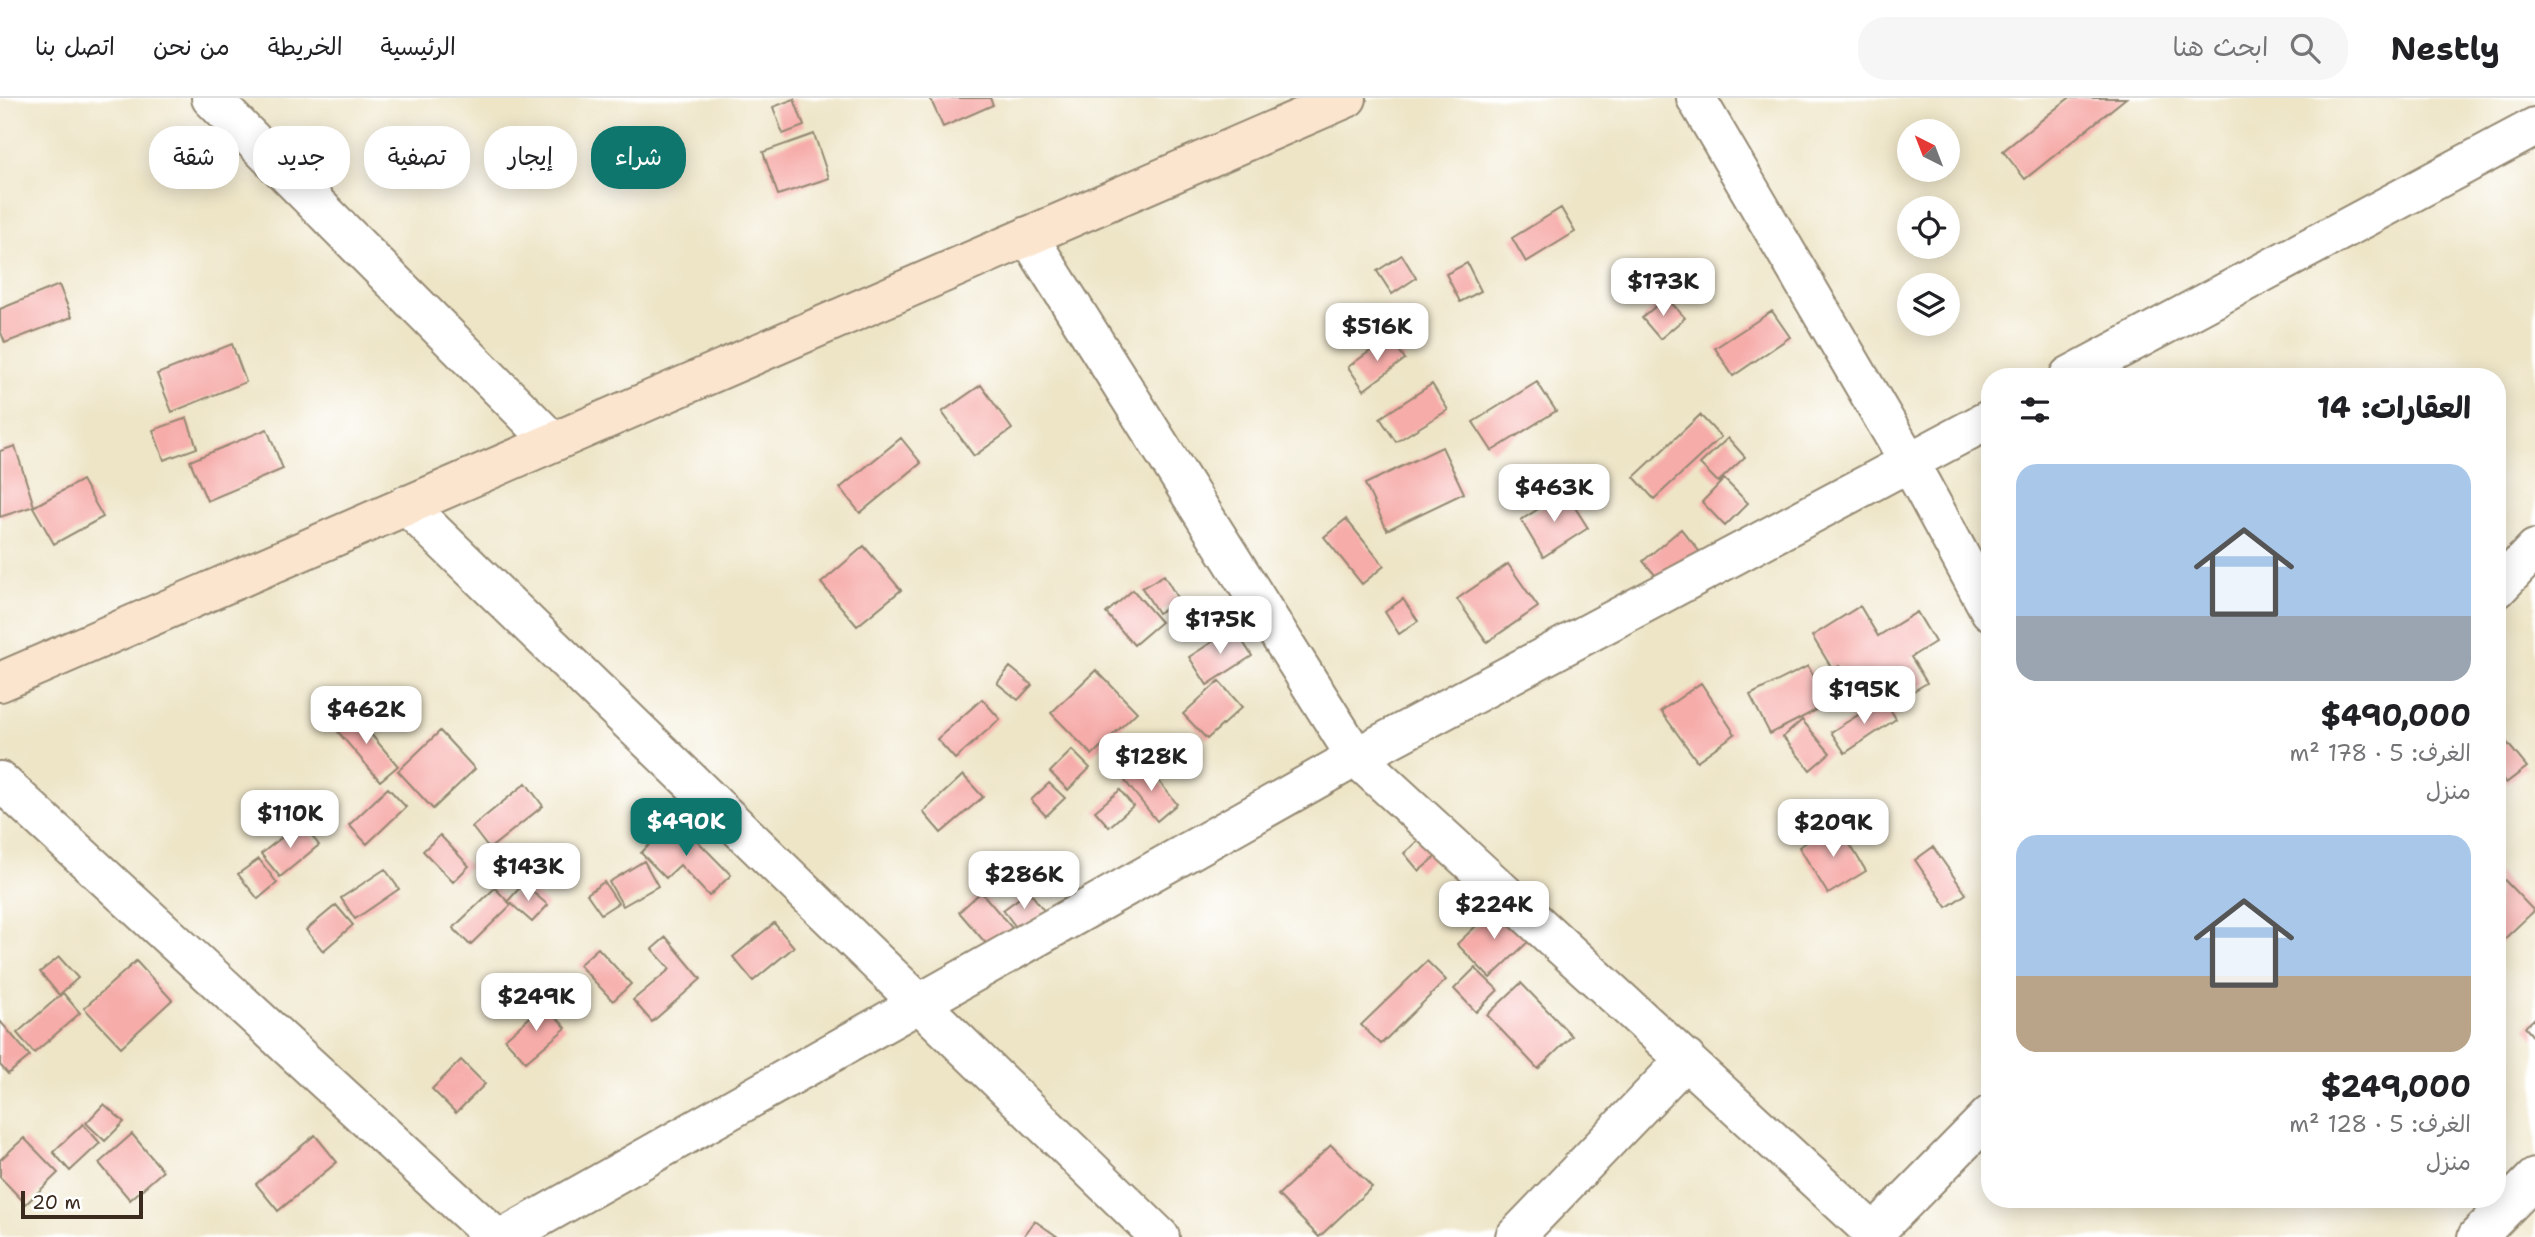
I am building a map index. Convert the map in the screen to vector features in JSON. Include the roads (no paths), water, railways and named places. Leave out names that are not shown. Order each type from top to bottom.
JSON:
[{"type":"street","points":[[211,98],[553,442]]},
{"type":"street","points":[[1696,98],[1909,462],[1981,594]]},
{"type":"street","points":[[0,682],[1334,101]]},
{"type":"street","points":[[2084,368],[2535,127]]},
{"type":"street","points":[[1028,236],[1356,757],[1876,1235],[1981,1124]]},
{"type":"street","points":[[505,1237],[1356,757],[1981,424]]},
{"type":"street","points":[[406,505],[1160,1237]]},
{"type":"street","points":[[2506,580],[2535,550]]},
{"type":"street","points":[[0,781],[495,1237]]},
{"type":"street","points":[[1515,1237],[1686,1059]]},
{"type":"street","points":[[2506,1208],[2535,1178]]},
{"type":"street","points":[[2477,1237],[2506,1208]]}]
